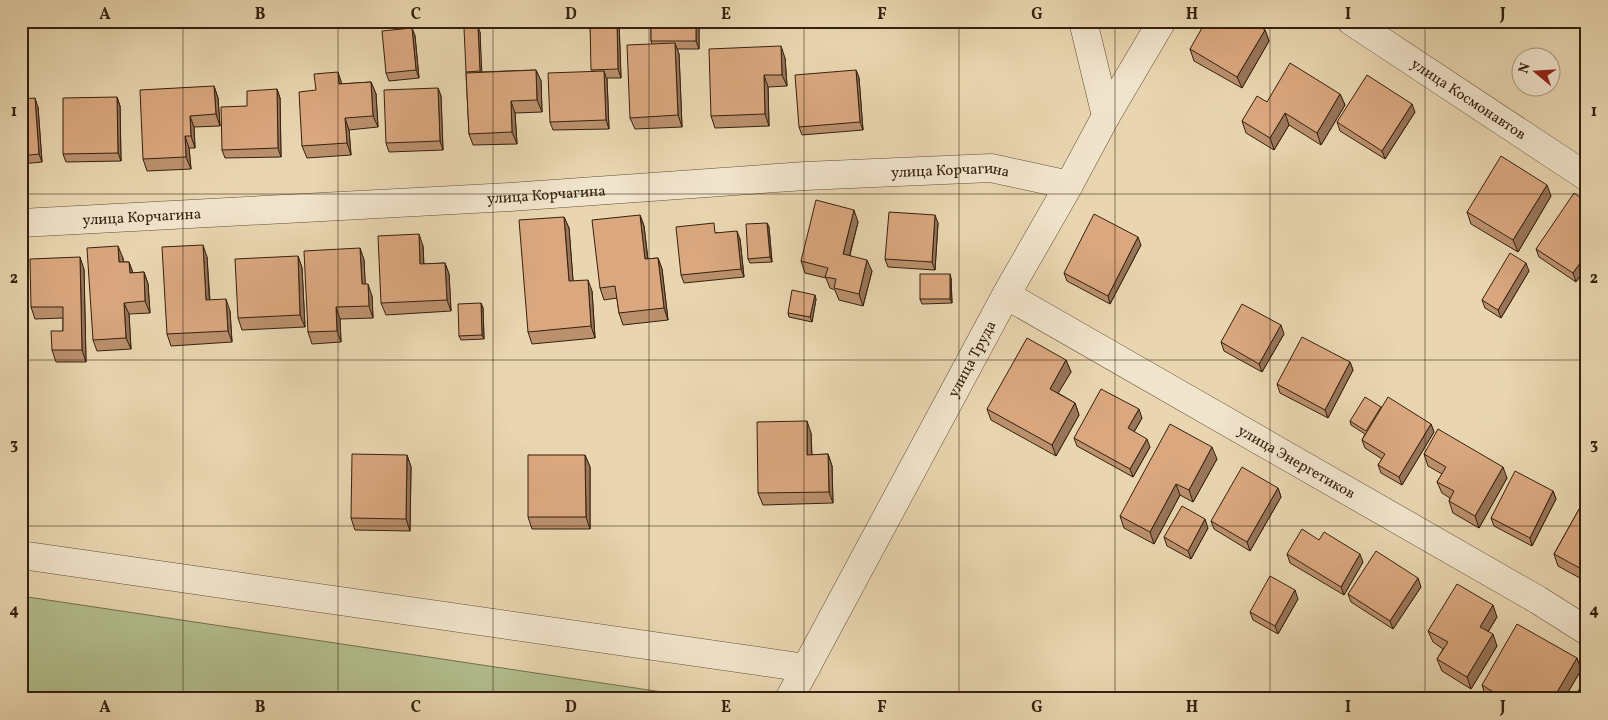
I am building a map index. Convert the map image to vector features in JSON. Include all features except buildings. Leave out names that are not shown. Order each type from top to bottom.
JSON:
[{"type":"street","points":[[1084,21],[1106,116]]},
{"type":"street","name":"улица Труда","points":[[789,699],[1006,295],[1106,116],[1162,21]]},
{"type":"street","name":"улица Космонавтов","points":[[1351,21],[1587,177]]},
{"type":"street","name":"улица Корчагина","points":[[21,223],[510,197],[805,176],[991,168],[1069,185]]},
{"type":"street","name":"улица Энергетиков","points":[[1006,295],[1538,600],[1587,631]]},
{"type":"street","points":[[21,555],[806,668]]},
{"type":"green space","points":[[21,596],[709,699],[21,699]]}]
